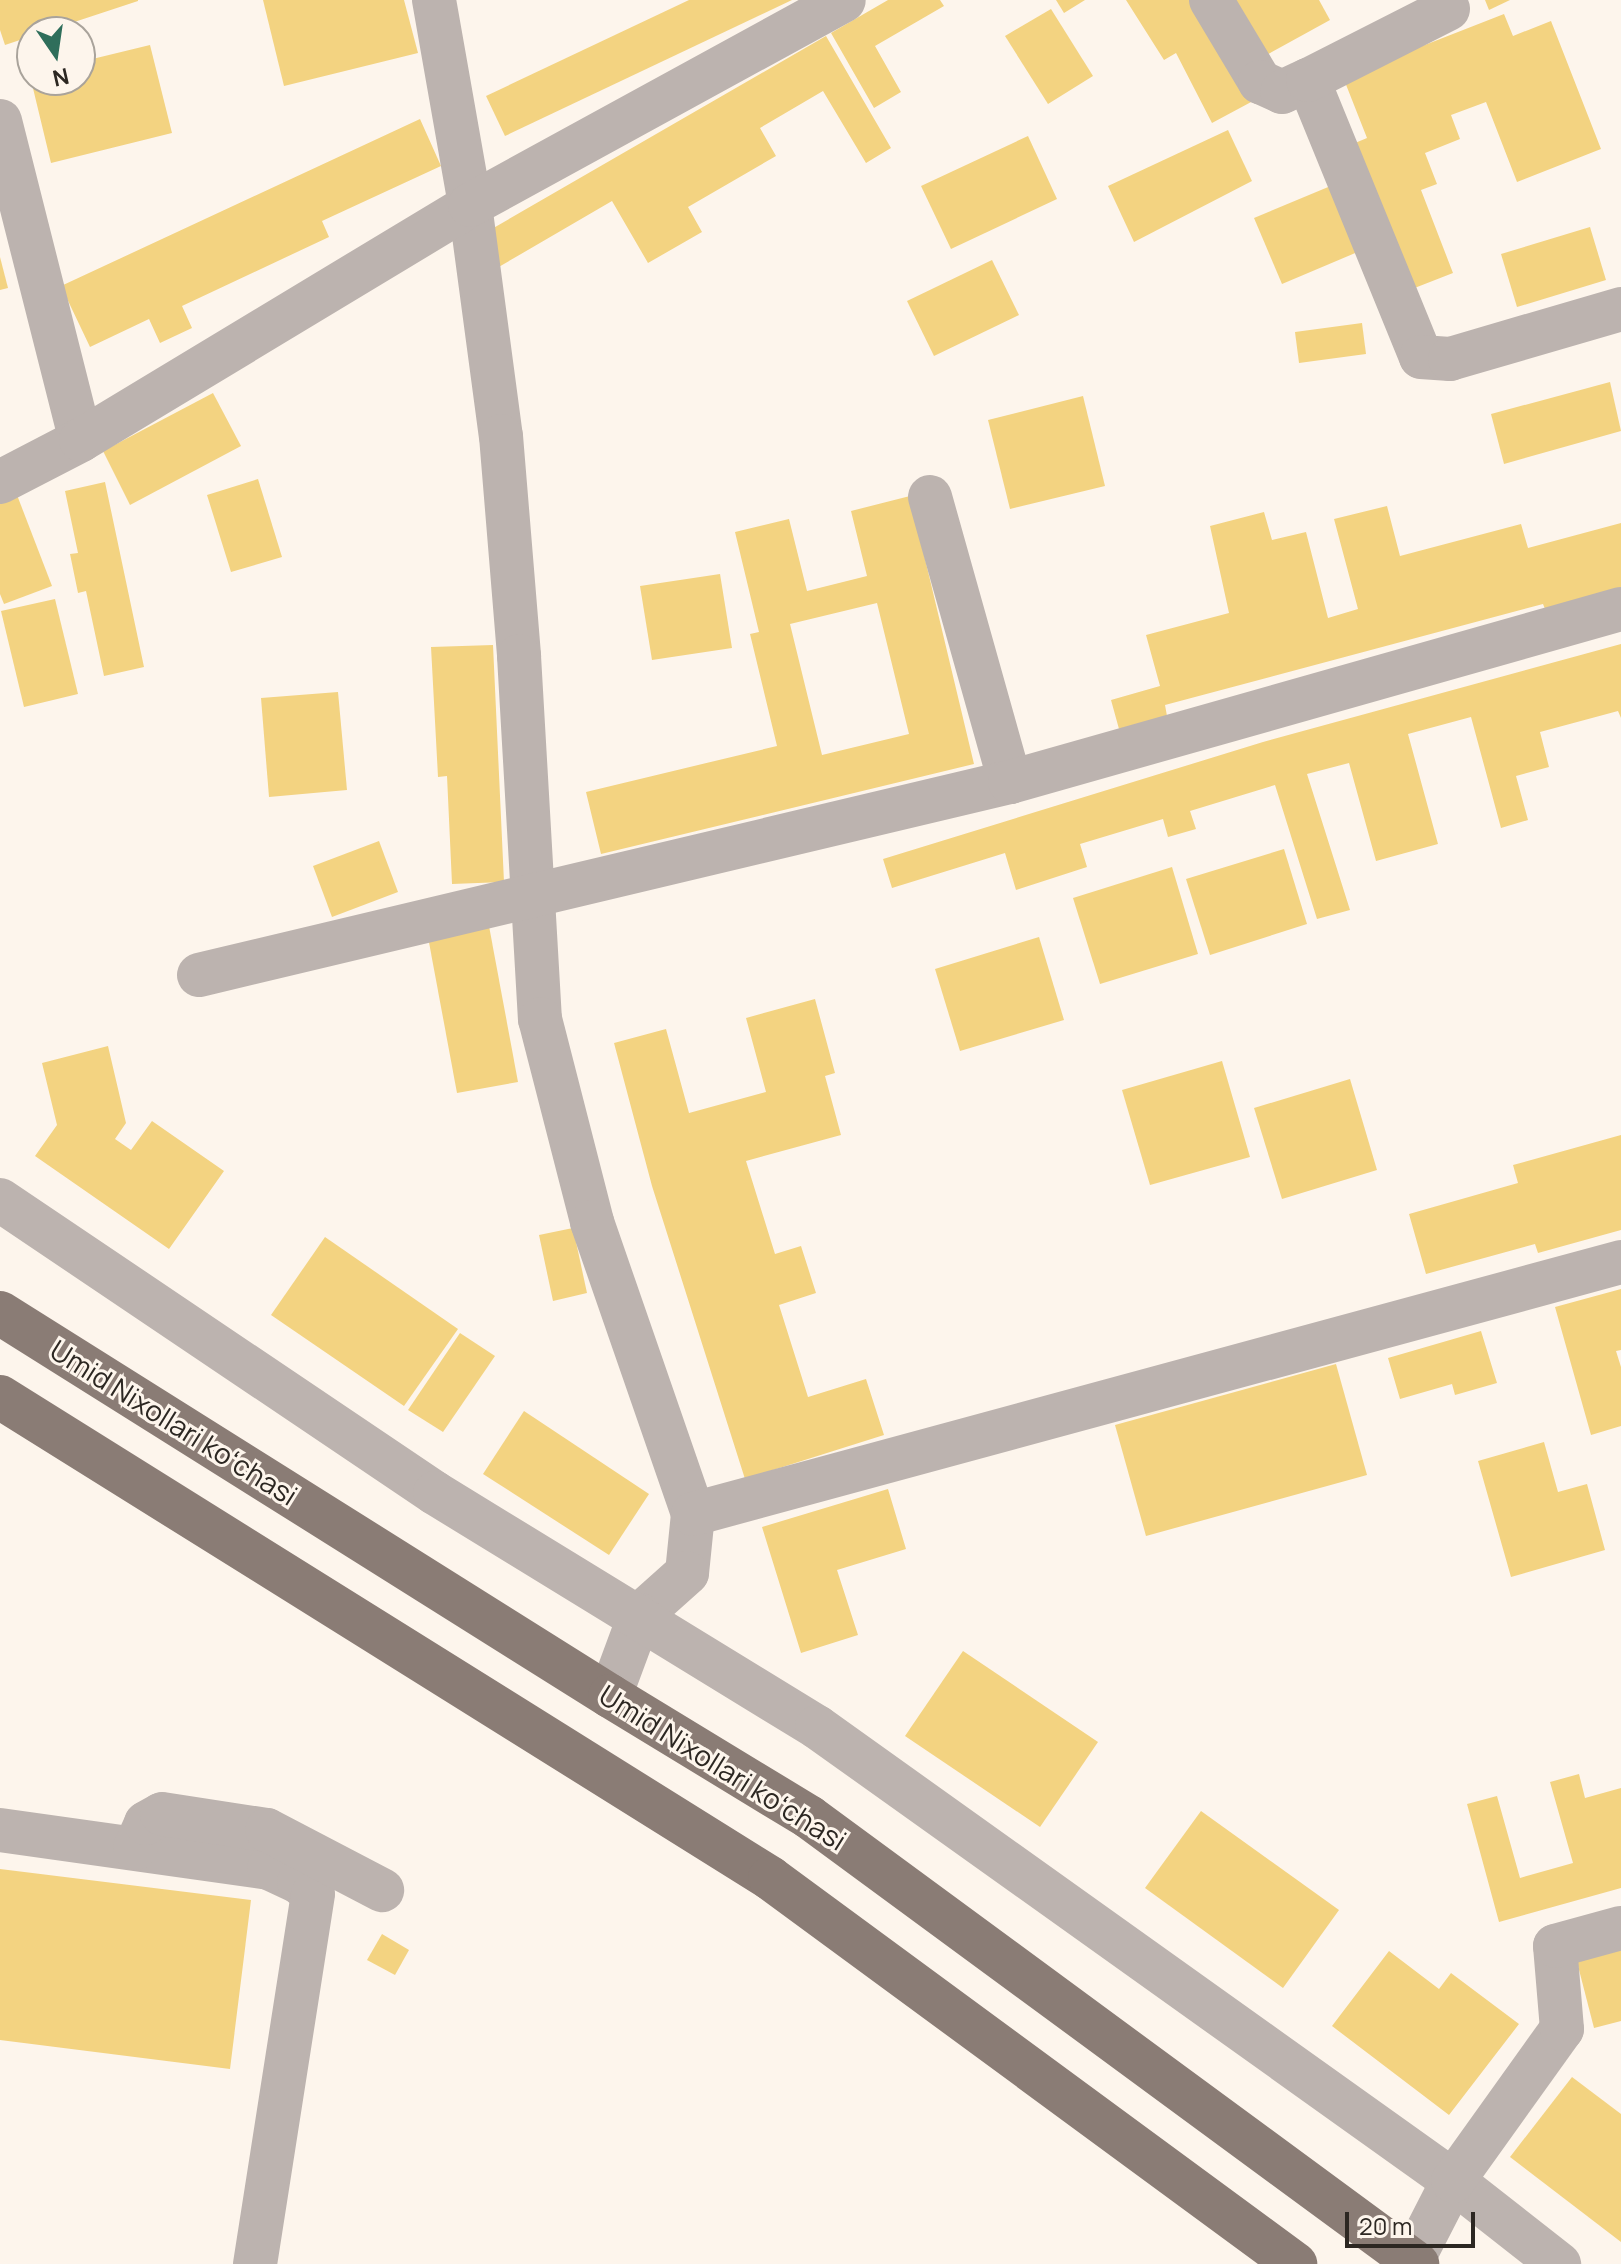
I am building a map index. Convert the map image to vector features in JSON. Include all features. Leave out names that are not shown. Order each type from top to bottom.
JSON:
[{"type":"main road","name":"Umid Nixollari koʻchasi","points":[[0,1313],[610,1696],[809,1817],[1414,2262]]},
{"type":"main road","points":[[0,1397],[770,1878],[1295,2264]]},
{"type":"street","points":[[434,0],[470,205],[501,436],[519,656],[540,1019],[588,1207],[693,1514],[687,1573],[640,1615],[610,1696]]},
{"type":"street","points":[[0,482],[81,440],[470,205],[844,0]]},
{"type":"street","points":[[1211,0],[1260,82],[1282,92],[1448,9]]},
{"type":"street","points":[[1308,80],[1421,357],[1450,359],[1621,309]]},
{"type":"street","points":[[0,121],[81,440]]},
{"type":"street","points":[[930,497],[1010,782]]},
{"type":"street","points":[[199,975],[1010,782],[1621,609]]},
{"type":"street","points":[[0,1200],[435,1493],[640,1615],[817,1727],[1453,2181],[1559,2264]]},
{"type":"street","points":[[693,1514],[1621,1262]]},
{"type":"street","points":[[135,1848],[146,1823],[162,1814],[267,1830],[382,1890]]},
{"type":"street","points":[[0,1830],[269,1868],[299,1882],[313,1894],[255,2264]]},
{"type":"street","points":[[1414,2262],[1453,2181],[1562,2029],[1555,1946],[1621,1928]]},
{"type":"building","points":[[0,0],[138,0],[93,16],[16,16],[16,41],[5,45],[0,30]]},
{"type":"building","points":[[263,0],[404,0],[418,53],[284,86]]},
{"type":"building","points":[[689,0],[792,0],[505,136],[486,96]]},
{"type":"building","points":[[888,0],[940,0],[944,6],[875,46],[901,92],[874,108],[831,33]]},
{"type":"building","points":[[1056,0],[1085,0],[1064,13]]},
{"type":"building","points":[[1126,0],[1198,0],[1253,101],[1212,123],[1176,53],[1164,60]]},
{"type":"building","points":[[1228,0],[1319,0],[1330,20],[1261,58]]},
{"type":"building","points":[[1485,0],[1510,0],[1489,10]]},
{"type":"building","points":[[1051,9],[1093,76],[1048,104],[1005,36]]},
{"type":"building","points":[[1504,14],[1513,36],[1551,21],[1601,149],[1517,182],[1486,102],[1451,115],[1460,139],[1425,153],[1437,184],[1421,190],[1453,273],[1412,289],[1355,143],[1367,138],[1343,77]]},
{"type":"building","points":[[826,36],[891,148],[866,163],[823,91],[760,128],[776,156],[688,207],[702,232],[648,263],[612,201],[497,268],[490,230]]},
{"type":"building","points":[[150,45],[172,133],[51,163],[35,96],[96,96],[96,58]]},
{"type":"building","points":[[420,119],[441,166],[322,221],[329,237],[182,306],[192,328],[160,343],[149,319],[90,347],[61,286]]},
{"type":"building","points":[[1228,130],[1252,181],[1134,242],[1108,186]]},
{"type":"building","points":[[1028,136],[1057,199],[951,249],[921,186]]},
{"type":"building","points":[[1333,185],[1360,251],[1282,284],[1254,218]]},
{"type":"building","points":[[1590,227],[1606,280],[1517,307],[1501,254]]},
{"type":"building","points":[[0,257],[8,288],[0,290]]},
{"type":"building","points":[[992,260],[1019,315],[934,356],[907,301]]},
{"type":"building","points":[[1362,323],[1366,354],[1299,363],[1295,332]]},
{"type":"building","points":[[1610,382],[1621,431],[1504,464],[1491,414]]},
{"type":"building","points":[[213,393],[241,446],[130,505],[103,451]]},
{"type":"building","points":[[1083,396],[1105,486],[1010,509],[988,420]]},
{"type":"building","points":[[258,479],[282,557],[231,572],[207,495]]},
{"type":"building","points":[[105,482],[144,667],[104,676],[86,591],[78,593],[70,554],[78,553],[65,491]]},
{"type":"building","points":[[17,495],[52,586],[4,604],[0,594],[0,502]]},
{"type":"building","points":[[910,496],[974,764],[601,854],[586,792],[777,746],[750,634],[759,632],[735,532],[789,519],[807,591],[867,576],[851,511]],"holes":[[[877,603],[909,734],[822,755],[790,624]]]},
{"type":"building","points":[[1387,506],[1400,556],[1521,524],[1528,548],[1621,523],[1621,589],[1545,609],[1543,604],[1165,705],[1167,716],[1119,729],[1111,700],[1160,686],[1146,635],[1229,613],[1210,526],[1264,512],[1272,540],[1306,532],[1328,618],[1358,609],[1334,519]]},
{"type":"building","points":[[720,574],[732,648],[652,660],[640,586]]},
{"type":"building","points":[[55,599],[78,694],[24,707],[1,611]]},
{"type":"building","points":[[1621,644],[1621,718],[1618,711],[1540,732],[1549,767],[1516,776],[1528,820],[1501,828],[1471,717],[1408,734],[1438,844],[1376,861],[1349,763],[1307,774],[1350,910],[1317,919],[1275,785],[1190,811],[1196,829],[1168,837],[1163,819],[1080,844],[1087,867],[1016,890],[1005,853],[892,888],[883,859],[1263,742]]},
{"type":"building","points":[[493,645],[504,882],[452,884],[447,776],[438,777],[431,647]]},
{"type":"building","points":[[338,692],[347,790],[269,797],[261,698]]},
{"type":"building","points":[[379,841],[398,892],[332,917],[313,866]]},
{"type":"building","points":[[1284,849],[1307,924],[1210,955],[1186,879]]},
{"type":"building","points":[[1172,867],[1198,954],[1100,984],[1073,898]]},
{"type":"building","points":[[489,926],[518,1082],[457,1093],[428,937]]},
{"type":"building","points":[[1039,937],[1064,1020],[960,1051],[935,969]]},
{"type":"building","points":[[815,999],[835,1073],[825,1076],[841,1135],[746,1161],[775,1254],[801,1246],[816,1293],[779,1305],[808,1397],[866,1379],[884,1435],[745,1479],[652,1186],[614,1043],[666,1029],[689,1113],[766,1092],[746,1018]]},
{"type":"building","points":[[108,1046],[126,1123],[115,1139],[131,1150],[152,1121],[224,1171],[169,1249],[35,1156],[57,1125],[42,1063]]},
{"type":"building","points":[[1222,1061],[1250,1157],[1150,1185],[1122,1090]]},
{"type":"building","points":[[1350,1079],[1377,1170],[1282,1199],[1254,1108]]},
{"type":"building","points":[[1621,1135],[1621,1230],[1538,1253],[1535,1244],[1426,1274],[1409,1214],[1518,1183],[1513,1165]]},
{"type":"building","points":[[573,1228],[587,1293],[553,1301],[539,1235]]},
{"type":"building","points":[[325,1237],[458,1329],[404,1406],[271,1315]]},
{"type":"building","points":[[1621,1289],[1621,1350],[1616,1351],[1621,1367],[1621,1426],[1591,1435],[1555,1307]]},
{"type":"building","points":[[1481,1331],[1497,1383],[1455,1395],[1452,1384],[1400,1399],[1388,1358]]},
{"type":"building","points":[[460,1333],[495,1356],[443,1432],[408,1410]]},
{"type":"building","points":[[1336,1364],[1367,1475],[1146,1536],[1115,1425]]},
{"type":"building","points":[[524,1411],[649,1494],[609,1555],[483,1474]]},
{"type":"building","points":[[1544,1442],[1558,1492],[1587,1484],[1605,1550],[1511,1577],[1478,1461]]},
{"type":"building","points":[[888,1489],[906,1549],[837,1570],[858,1635],[801,1653],[762,1527]]},
{"type":"building","points":[[963,1651],[1098,1742],[1040,1827],[905,1736]]},
{"type":"building","points":[[1579,1774],[1585,1798],[1621,1788],[1621,1888],[1499,1922],[1467,1804],[1497,1796],[1520,1878],[1573,1863],[1550,1782]]},
{"type":"building","points":[[1201,1811],[1339,1910],[1283,1988],[1145,1888]]},
{"type":"building","points":[[0,1869],[251,1900],[230,2069],[0,2040]]},
{"type":"building","points":[[382,1934],[409,1950],[395,1975],[367,1960]]},
{"type":"building","points":[[1621,1950],[1621,2021],[1594,2028],[1577,1962]]},
{"type":"building","points":[[1389,1951],[1439,1989],[1451,1973],[1519,2024],[1449,2115],[1332,2026]]},
{"type":"building","points":[[1572,2077],[1621,2114],[1621,2242],[1510,2157]]}]
